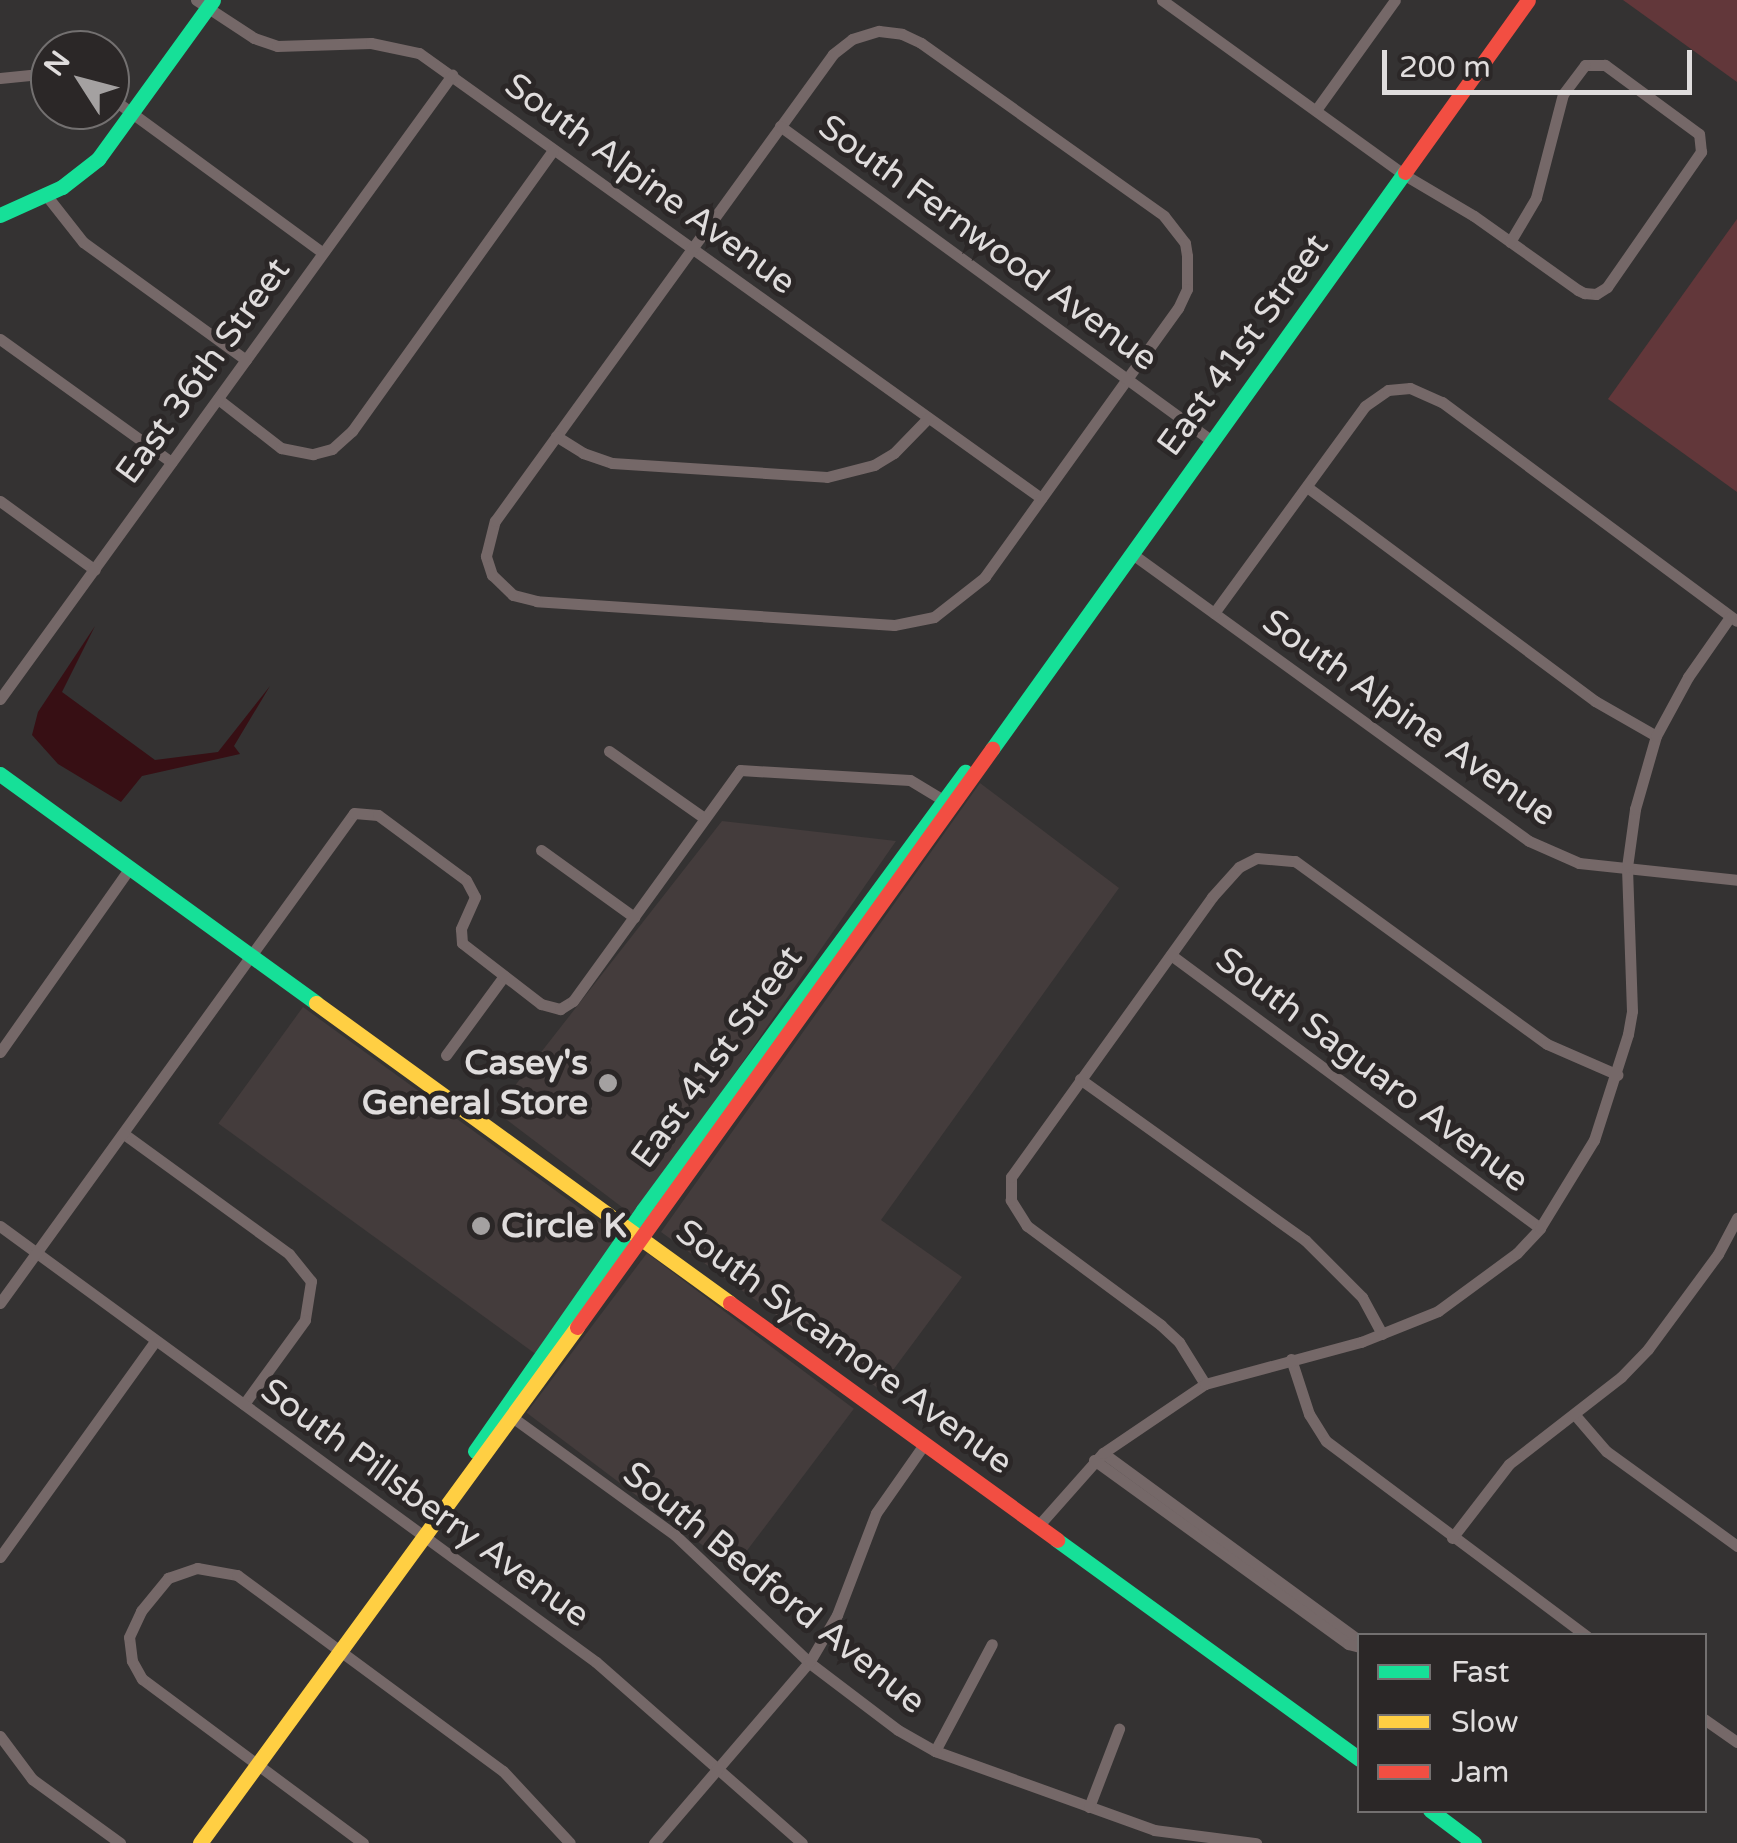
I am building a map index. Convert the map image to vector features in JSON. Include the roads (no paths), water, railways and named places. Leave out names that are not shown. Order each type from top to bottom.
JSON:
[{"type":"main road","name":"East 41st Street","points":[[200,1843],[1528,0]]},
{"type":"main road","points":[[0,215],[46,195],[98,159],[205,3]]},
{"type":"main road","name":"South Sycamore Avenue","points":[[0,774],[1357,1757]]},
{"type":"main road","points":[[1434,1813],[1474,1843]]},
{"type":"street","points":[[1162,0],[1403,174],[1578,290],[1596,294],[1606,287],[1703,147],[1696,131],[1605,65],[1584,65],[1564,94],[1536,198],[1510,242]]},
{"type":"street","points":[[1316,110],[1395,0]]},
{"type":"street","name":"South Alpine Avenue","points":[[205,3],[254,38],[277,46],[397,46],[418,53],[1041,498]]},
{"type":"street","points":[[873,32],[902,34],[922,42],[1164,216],[1184,242],[1187,289],[1127,378],[970,592],[934,617],[909,623],[537,601],[513,594],[492,575],[486,544],[495,522],[692,248],[842,46],[873,32]]},
{"type":"street","points":[[0,78],[30,75]]},
{"type":"street","name":"East 36th Street","points":[[0,699],[452,75]]},
{"type":"street","points":[[132,112],[322,252]]},
{"type":"street","name":"South Fernwood Avenue","points":[[780,126],[1212,441]]},
{"type":"street","points":[[218,399],[281,448],[313,454],[332,449],[352,431],[553,150]]},
{"type":"street","points":[[46,195],[83,242],[246,360]]},
{"type":"street","points":[[0,339],[171,462]]},
{"type":"street","points":[[1039,1525],[1098,1456],[1205,1384],[1382,1334],[1438,1310],[1516,1252],[1540,1228],[1594,1140],[1618,1075],[1632,1011],[1627,868],[1635,809],[1656,736],[1688,677],[1734,619],[1442,402],[1410,388],[1388,390],[1364,406],[1214,612]]},
{"type":"street","points":[[556,436],[583,453],[612,462],[827,477],[859,472],[884,459],[928,418]]},
{"type":"street","points":[[1307,488],[1595,701],[1656,736]]},
{"type":"street","points":[[0,501],[95,570]]},
{"type":"street","name":"South Alpine Avenue","points":[[1132,553],[1529,841],[1579,862],[1737,880]]},
{"type":"street","points":[[609,751],[704,818]]},
{"type":"street","points":[[0,1303],[346,819],[362,811],[378,815],[466,880],[475,897],[460,930],[462,943],[550,1008],[568,1006],[744,769],[910,780],[947,802]]},
{"type":"street","points":[[541,850],[634,917]]},
{"type":"street","points":[[1205,1384],[1179,1342],[1161,1325],[1015,1213],[1011,1177],[1239,867],[1257,858],[1295,861],[1547,1044],[1618,1075]]},
{"type":"street","points":[[0,1052],[130,868]]},
{"type":"street","name":"South Saguaro Avenue","points":[[1172,955],[1540,1228]]},
{"type":"street","points":[[446,1055],[504,976]]},
{"type":"street","points":[[1080,1079],[1305,1240],[1362,1297],[1382,1334]]},
{"type":"street","points":[[124,1134],[289,1254],[310,1281],[305,1320],[244,1404]]},
{"type":"street","points":[[1452,1538],[1509,1464],[1620,1377],[1675,1318],[1737,1218]]},
{"type":"street","name":"South Pillsberry Avenue","points":[[0,1226],[596,1662],[802,1843]]},
{"type":"street","points":[[0,1558],[154,1341]]},
{"type":"street","points":[[1291,1360],[1309,1414],[1326,1442],[1583,1633]]},
{"type":"street","name":"South Bedford Avenue","points":[[507,1413],[675,1535],[810,1662],[877,1717],[935,1752],[1171,1834],[1256,1843]]},
{"type":"street","points":[[1575,1415],[1606,1451],[1737,1546]]},
{"type":"street","points":[[654,1843],[810,1662],[837,1615],[876,1514],[926,1443]]},
{"type":"street","points":[[1098,1456],[1348,1644],[1357,1644]]},
{"type":"street","points":[[363,1843],[142,1679],[129,1650],[141,1611],[168,1578],[197,1568],[236,1575],[504,1771],[570,1843]]},
{"type":"street","points":[[935,1752],[992,1644]]},
{"type":"street","points":[[1707,1721],[1737,1742]]},
{"type":"street","points":[[1090,1808],[1119,1729]]},
{"type":"street","points":[[0,1736],[32,1778],[120,1843]]},
{"type":"place","name":"Casey's General Store","points":[[608,1083]]},
{"type":"place","name":"Circle K","points":[[481,1226]]}]
